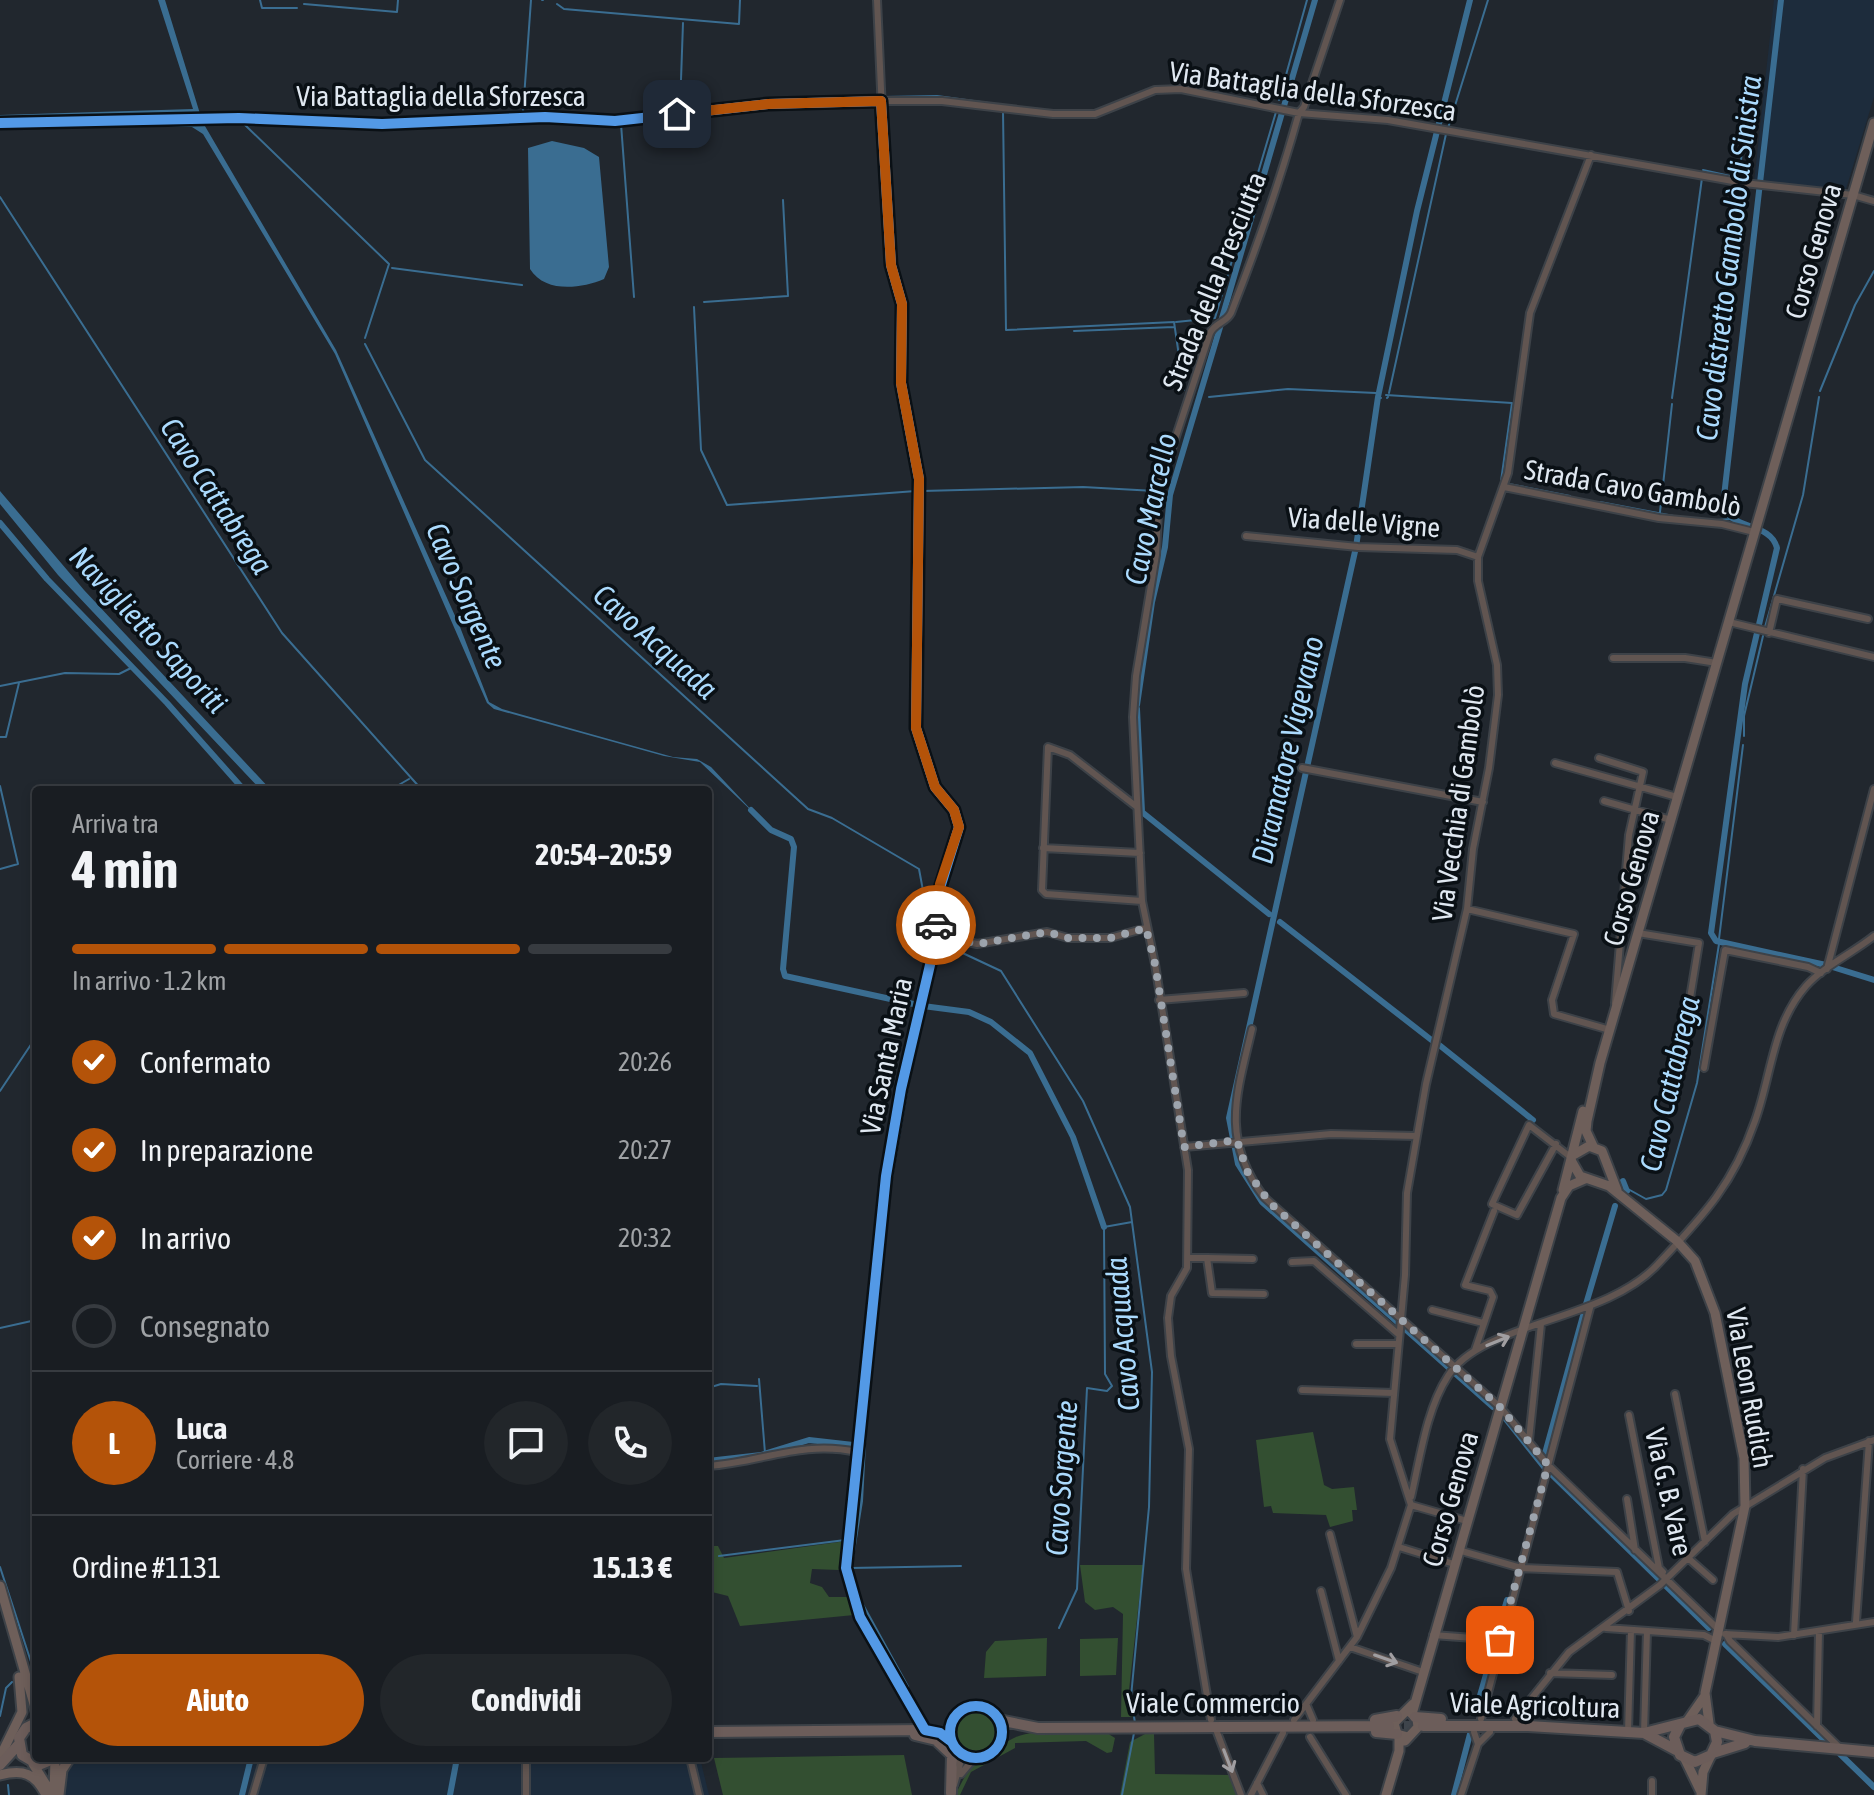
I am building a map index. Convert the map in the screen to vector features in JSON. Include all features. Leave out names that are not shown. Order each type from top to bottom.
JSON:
[{"type":"main road","name":"Corso Genova","points":[[1405,1732],[1394,1723],[1409,1713],[1423,1672],[1573,1159],[1581,1117],[1610,1030],[1874,123]]},
{"type":"main road","name":"Corso Genova","points":[[1593,1146],[1586,1131],[1600,1063]]},
{"type":"main road","points":[[1589,1179],[1576,1172],[1573,1159],[1580,1149],[1593,1146],[1602,1151],[1621,1197]]},
{"type":"main road","points":[[1561,1198],[1569,1186],[1602,1174],[1606,1165]]},
{"type":"main road","name":"Via Leon Rudich","points":[[1589,1179],[1621,1197],[1677,1241],[1695,1261],[1715,1313],[1744,1458],[1745,1506],[1705,1693]]},
{"type":"main road","points":[[0,1586],[32,1699]]},
{"type":"main road","points":[[14,1638],[32,1682]]},
{"type":"main road","points":[[0,1757],[22,1712],[14,1638]]},
{"type":"main road","points":[[0,1770],[19,1744],[28,1709],[24,1676]]},
{"type":"main road","points":[[1676,1750],[1674,1737],[1705,1693]]},
{"type":"main road","points":[[1700,1793],[1717,1742],[1705,1693]]},
{"type":"main road","name":"Viale Commercio","points":[[925,1730],[966,1709],[980,1707],[999,1720],[1038,1728],[1213,1724],[1405,1732]]},
{"type":"main road","name":"Corso Genova","points":[[1386,1795],[1405,1732],[1419,1725],[1409,1713]]},
{"type":"main road","points":[[1213,1724],[1409,1713],[1515,1719],[1546,1727]]},
{"type":"main road","points":[[955,1717],[951,1729],[955,1746]]},
{"type":"main road","points":[[999,1720],[1001,1742]]},
{"type":"main road","name":"Viale Agricoltura","points":[[1405,1732],[1546,1727],[1644,1733],[1684,1722],[1712,1727],[1755,1741],[1874,1752]]},
{"type":"main road","points":[[1213,1724],[1248,1733],[1490,1732],[1546,1727]]},
{"type":"main road","points":[[22,1732],[32,1726]]},
{"type":"main road","name":"Viale Commercio","points":[[712,1732],[925,1730],[940,1733],[969,1757],[983,1757],[1001,1742],[1038,1728]]},
{"type":"main road","points":[[861,1731],[921,1736],[945,1745],[954,1767],[952,1792]]},
{"type":"main road","name":"Viale Agricoltura","points":[[1644,1733],[1695,1762],[1755,1741]]},
{"type":"main road","points":[[19,1744],[53,1795]]},
{"type":"main road","points":[[1685,1759],[1700,1793]]},
{"type":"main road","points":[[0,1770],[30,1762],[48,1762]]},
{"type":"main road","points":[[53,1795],[51,1780],[54,1762]]},
{"type":"main road","points":[[53,1795],[67,1762]]},
{"type":"main road","points":[[0,1770],[29,1773],[53,1795]]},
{"type":"street","name":"Via Santa Maria","points":[[877,0],[889,255],[902,304],[901,383],[919,479],[916,728],[935,787],[954,810],[959,827],[935,904],[937,935],[901,1089],[886,1176],[846,1568],[853,1599],[925,1730]]},
{"type":"street","name":"Strada della Presciutta","points":[[1241,1795],[1213,1724],[1186,1569],[1189,1449],[1171,1356],[1168,1318],[1171,1296],[1184,1277],[1188,1258],[1184,1147],[1142,901],[1134,690],[1156,555],[1163,470],[1210,333],[1214,326],[1229,316],[1266,226],[1299,113],[1304,107],[1340,0]]},
{"type":"street","name":"Via Battaglia della Sforzesca","points":[[0,123],[199,119],[382,124],[545,117],[615,121],[768,104],[881,101],[942,101],[1053,114],[1095,114],[1155,90],[1181,89],[1299,113],[1388,120],[1760,186],[1853,195],[1874,201]]},
{"type":"street","name":"Via Vecchia di Gambolò","points":[[1411,1501],[1390,1439],[1407,1193],[1416,1136],[1467,909],[1498,676],[1478,581],[1478,557],[1504,487],[1530,313],[1591,155]]},
{"type":"street","name":"Strada Cavo Gambolò","points":[[1504,487],[1659,518],[1755,529]]},
{"type":"street","name":"Via delle Vigne","points":[[1246,536],[1355,546],[1457,550],[1478,557]]},
{"type":"street","points":[[1762,631],[1777,599],[1868,619]]},
{"type":"street","points":[[1729,622],[1874,657]]},
{"type":"street","points":[[1613,658],[1685,658],[1717,663]]},
{"type":"street","points":[[1137,807],[1070,755],[1048,747],[1042,890],[1046,894],[1142,901]]},
{"type":"street","points":[[1599,758],[1642,769],[1633,809],[1614,988],[1615,1013]]},
{"type":"street","points":[[1555,763],[1677,797]]},
{"type":"street","points":[[1302,768],[1483,802]]},
{"type":"street","points":[[1828,968],[1874,789]]},
{"type":"street","points":[[1604,801],[1671,820]]},
{"type":"street","points":[[1043,848],[1140,853]]},
{"type":"street","points":[[1467,909],[1574,934],[1552,1000],[1554,1014],[1610,1030]]},
{"type":"street","points":[[937,935],[977,944],[1047,932],[1068,938],[1110,938],[1146,928]]},
{"type":"street","points":[[1638,933],[1699,943],[1679,1066]]},
{"type":"street","points":[[1294,1720],[1357,1637],[1399,1547],[1435,1406],[1449,1375],[1475,1350],[1590,1308],[1639,1284],[1710,1209],[1731,1178],[1756,1120],[1781,1025],[1807,985],[1874,936]]},
{"type":"street","points":[[1704,1068],[1725,950],[1808,967],[1828,968]]},
{"type":"street","points":[[1159,1000],[1244,993]]},
{"type":"street","points":[[1252,1029],[1235,1105],[1233,1141],[1247,1171],[1270,1203],[1398,1324]]},
{"type":"street","points":[[1556,1144],[1517,1215],[1492,1204],[1529,1125],[1556,1144],[1573,1159]]},
{"type":"street","points":[[1184,1147],[1331,1134],[1416,1136]]},
{"type":"street","points":[[1475,1350],[1493,1297],[1490,1291],[1465,1285],[1494,1211]]},
{"type":"street","points":[[1188,1258],[1253,1259]]},
{"type":"street","points":[[1207,1258],[1212,1293],[1264,1294]]},
{"type":"street","points":[[1292,1262],[1314,1261],[1456,1368],[1500,1407],[1529,1441],[1547,1469],[1840,1749]]},
{"type":"street","points":[[1481,1719],[1590,1308]]},
{"type":"street","points":[[1432,1310],[1483,1323]]},
{"type":"street","points":[[1529,1441],[1541,1324]]},
{"type":"street","points":[[1356,1344],[1397,1344]]},
{"type":"street","points":[[1302,1390],[1394,1393]]},
{"type":"street","points":[[1675,1394],[1705,1542]]},
{"type":"street","name":"Via G. B. Vare","points":[[1629,1415],[1659,1568],[1665,1581]]},
{"type":"street","points":[[1515,1719],[1569,1652],[1629,1611],[1745,1506],[1803,1469],[1871,1441],[1856,1622]]},
{"type":"street","points":[[712,1466],[756,1460],[808,1446],[858,1447]]},
{"type":"street","points":[[1794,1635],[1803,1469]]},
{"type":"street","points":[[1627,1499],[1635,1550]]},
{"type":"street","points":[[1411,1501],[1467,1521]]},
{"type":"street","points":[[1330,1534],[1357,1637]]},
{"type":"street","points":[[1399,1547],[1454,1564]]},
{"type":"street","points":[[1458,1550],[1521,1568],[1617,1572],[1629,1611]]},
{"type":"street","points":[[1688,1558],[1713,1580]]},
{"type":"street","points":[[1321,1591],[1339,1661]]},
{"type":"street","points":[[1606,1628],[1704,1635],[1794,1635],[1841,1629],[1856,1622],[1874,1622]]},
{"type":"street","points":[[1628,1732],[1631,1630]]},
{"type":"street","points":[[1644,1733],[1647,1631]]},
{"type":"street","points":[[1817,1726],[1819,1632]]},
{"type":"street","points":[[1433,1635],[1500,1640]]},
{"type":"street","points":[[1350,1647],[1423,1672]]},
{"type":"street","points":[[1550,1673],[1612,1675]]},
{"type":"street","points":[[1308,1703],[1307,1713],[1313,1720]]},
{"type":"street","points":[[1474,1732],[1478,1744]]},
{"type":"street","points":[[1461,1795],[1478,1744],[1490,1732]]},
{"type":"street","points":[[1251,1795],[1283,1733]]},
{"type":"street","points":[[1310,1737],[1346,1795]]},
{"type":"street","points":[[952,1792],[960,1764],[955,1746]]},
{"type":"street","points":[[952,1792],[965,1766],[983,1757]]},
{"type":"street","points":[[253,1795],[263,1762]]},
{"type":"street","points":[[526,1762],[526,1795]]},
{"type":"street","points":[[691,1762],[699,1795]]},
{"type":"street","points":[[1652,1781],[1652,1795]]},
{"type":"street","points":[[1257,1783],[1263,1795]]},
{"type":"shaded area","points":[[1774,0],[1874,0],[1874,97],[1846,189],[1754,182]]},
{"type":"shaded area","points":[[73,1762],[701,1762],[709,1795],[61,1795],[61,1784]]},
{"type":"green space","points":[[1313,1432],[1324,1485],[1332,1489],[1354,1487],[1357,1510],[1352,1510],[1353,1521],[1330,1527],[1326,1515],[1273,1513],[1271,1506],[1264,1507],[1256,1440]]},
{"type":"green space","points":[[846,1541],[839,1570],[812,1569],[810,1583],[822,1587],[829,1597],[847,1597],[855,1610],[854,1615],[740,1626],[728,1596],[712,1592],[712,1546],[718,1546],[724,1558]]},
{"type":"green space","points":[[1080,1565],[1143,1565],[1129,1690],[1133,1717],[1121,1717],[1123,1614],[1113,1607],[1095,1610],[1085,1602]]},
{"type":"green space","points":[[1047,1638],[1046,1676],[984,1678],[986,1652],[995,1641]]},
{"type":"green space","points":[[1118,1638],[1116,1675],[1080,1676],[1080,1639]]},
{"type":"green space","points":[[977,1712],[991,1718],[997,1732],[991,1746],[977,1752],[963,1746],[957,1732],[963,1718]]},
{"type":"green space","points":[[1049,1731],[1107,1733],[1115,1738],[1112,1752],[1107,1753],[1086,1741],[1015,1743],[1015,1748],[971,1772],[960,1795],[955,1795],[972,1763],[1016,1737]]},
{"type":"green space","points":[[1145,1734],[1154,1734],[1155,1774],[1230,1775],[1238,1795],[1120,1795],[1130,1742]]},
{"type":"green space","points":[[904,1755],[912,1795],[723,1795],[714,1758]]},
{"type":"water","points":[[158,0],[165,0],[201,117],[0,120],[0,115],[193,109]]},
{"type":"water","points":[[202,121],[336,350],[460,627],[489,702],[502,709],[673,757],[697,759],[711,767],[757,816],[700,762],[664,756],[494,709],[487,703],[335,354],[203,134],[192,127],[85,125]]},
{"type":"water","points":[[552,141],[584,148],[599,157],[609,267],[604,279],[574,287],[545,282],[530,269],[528,148]]},
{"type":"water","points":[[0,491],[84,590],[267,786],[257,786],[58,575],[0,504]]},
{"type":"waterway","points":[[260,0],[262,8],[297,8]]},
{"type":"waterway","name":"Cavo distretto Gambolò di Sinistra","points":[[304,4],[397,12],[398,0]]},
{"type":"waterway","name":"Cavo distretto Gambolò di Sinistra","points":[[531,0],[523,112],[547,114]]},
{"type":"waterway","name":"Cavo distretto Gambolò di Sinistra","points":[[557,4],[564,9],[739,24],[740,0]]},
{"type":"waterway","points":[[1279,100],[1307,0]]},
{"type":"waterway","name":"Cavo Marcello","points":[[1222,318],[1315,0]]},
{"type":"waterway","name":"Diramatore Vigevano","points":[[1470,0],[1417,211],[1378,397],[1356,547],[1229,1118],[1238,1164],[1262,1202],[1493,1407]]},
{"type":"waterway","name":"Cavo distretto Gambolò di Sinistra","points":[[1448,128],[1488,0]]},
{"type":"waterway","name":"Cavo distretto Gambolò di Sinistra","points":[[1781,0],[1723,505],[1733,519],[1767,534],[1777,548],[1745,684],[1711,933],[1716,941],[1826,965],[1874,980]]},
{"type":"waterway","name":"Cavo distretto Gambolò di Sinistra","points":[[880,5],[884,82]]},
{"type":"waterway","name":"Cavo distretto Gambolò di Sinistra","points":[[680,108],[683,23]]},
{"type":"waterway","points":[[1703,170],[1739,178],[1750,80]]},
{"type":"waterway","name":"Cavo distretto Gambolò di Sinistra","points":[[883,97],[937,96],[1003,105]]},
{"type":"waterway","name":"Cavo distretto Gambolò di Sinistra","points":[[629,115],[780,99],[878,98]]},
{"type":"waterway","name":"Cavo distretto Gambolò di Sinistra","points":[[1003,111],[1006,330],[1174,322],[1184,390]]},
{"type":"waterway","points":[[1176,322],[1215,318],[1276,112]]},
{"type":"waterway","name":"Cavo Acquada","points":[[212,123],[244,124],[389,264],[365,338]]},
{"type":"waterway","points":[[621,124],[634,297]]},
{"type":"waterway","points":[[0,128],[75,126]]},
{"type":"waterway","name":"Cavo distretto Gambolò di Sinistra","points":[[1389,393],[1446,134]]},
{"type":"waterway","points":[[1672,398],[1702,178]]},
{"type":"waterway","name":"Cavo Cattabrega","points":[[0,197],[282,633],[418,786]]},
{"type":"waterway","points":[[704,302],[788,296],[783,200]]},
{"type":"waterway","points":[[392,268],[522,285]]},
{"type":"waterway","name":"Cavo Cattabrega","points":[[1820,391],[1855,305],[1874,271]]},
{"type":"waterway","points":[[694,307],[701,450],[727,505],[916,491]]},
{"type":"waterway","name":"Cavo Marcello","points":[[1137,705],[1152,602],[1165,547],[1170,495],[1221,324]]},
{"type":"waterway","points":[[1074,331],[1174,327]]},
{"type":"waterway","name":"Cavo Acquada","points":[[365,344],[425,460],[808,809],[832,818],[919,869],[932,939]]},
{"type":"waterway","name":"Cavo distretto Gambolò di Sinistra","points":[[1209,397],[1288,389],[1376,393]]},
{"type":"waterway","name":"Cavo distretto Gambolò di Sinistra","points":[[1386,395],[1512,403],[1501,481]]},
{"type":"waterway","name":"Cavo Cattabrega","points":[[1765,627],[1803,495],[1819,397]]},
{"type":"waterway","name":"Cavo distretto Gambolò di Sinistra","points":[[1660,512],[1672,404]]},
{"type":"waterway","name":"Cavo distretto Gambolò di Sinistra","points":[[1509,484],[1570,496]]},
{"type":"waterway","points":[[922,491],[1083,487],[1155,491]]},
{"type":"waterway","name":"Cavo Marcello","points":[[1163,493],[1170,495]]},
{"type":"waterway","name":"Cavo distretto Gambolò di Sinistra","points":[[1600,502],[1679,517]]},
{"type":"waterway","name":"Cavo distretto Gambolò di Sinistra","points":[[1717,520],[1732,519]]},
{"type":"waterway","points":[[0,523],[47,579],[167,703],[240,786]]},
{"type":"waterway","name":"Cavo Cattabrega","points":[[1744,736],[1744,716],[1763,636]]},
{"type":"waterway","points":[[0,686],[65,673],[119,674],[131,668]]},
{"type":"waterway","points":[[0,737],[6,737],[19,683]]},
{"type":"waterway","name":"Cavo Marcello","points":[[1137,709],[1142,812],[1269,914]]},
{"type":"waterway","name":"Cavo Cattabrega","points":[[1719,939],[1743,745]]},
{"type":"waterway","name":"Cavo Cattabrega","points":[[397,786],[409,779]]},
{"type":"waterway","points":[[0,786],[18,864],[0,869]]},
{"type":"waterway","name":"Cavo Sorgente","points":[[751,810],[771,830],[791,839],[794,847],[783,969],[785,976],[918,1005]]},
{"type":"waterway","name":"Cavo Marcello","points":[[1280,922],[1434,1042]]},
{"type":"waterway","name":"Cavo Acquada","points":[[939,942],[1001,971],[1083,1101],[1130,1207],[1152,1372],[1149,1507],[1131,1697],[1135,1723]]},
{"type":"waterway","name":"Cavo Cattabrega","points":[[1628,1189],[1646,1199],[1662,1195],[1666,1190],[1697,1083],[1719,944]]},
{"type":"waterway","name":"Cavo Sorgente","points":[[923,1006],[969,1012],[991,1022],[1030,1053],[1073,1137],[1104,1227]]},
{"type":"waterway","points":[[886,1200],[906,1085],[924,1006]]},
{"type":"waterway","points":[[0,1091],[32,1043]]},
{"type":"waterway","name":"Cavo Marcello","points":[[1438,1044],[1533,1120]]},
{"type":"waterway","name":"Cavo Marcello","points":[[1623,1181],[1627,1191]]},
{"type":"waterway","name":"Cavo Marcello","points":[[1586,1304],[1615,1206]]},
{"type":"waterway","name":"Cavo Sorgente","points":[[1059,1628],[1077,1589],[1087,1388],[1107,1391],[1112,1386],[1105,1374],[1104,1227],[1132,1222]]},
{"type":"waterway","name":"Cavo Marcello","points":[[1544,1457],[1584,1312]]},
{"type":"waterway","points":[[0,1328],[32,1321]]},
{"type":"waterway","points":[[759,1379],[765,1453]]},
{"type":"waterway","points":[[712,1387],[721,1384],[757,1386]]},
{"type":"waterway","points":[[849,1570],[860,1501],[865,1406]]},
{"type":"waterway","name":"Diramatore Vigevano","points":[[1505,1418],[1544,1467],[1709,1628]]},
{"type":"waterway","points":[[712,1461],[761,1455],[809,1440],[862,1446]]},
{"type":"waterway","points":[[719,1556],[853,1539]]},
{"type":"waterway","points":[[850,1568],[961,1566]]},
{"type":"waterway","points":[[0,1567],[32,1665]]},
{"type":"waterway","points":[[856,1596],[906,1687]]},
{"type":"waterway","name":"Cavo Marcello","points":[[1496,1637],[1507,1600]]},
{"type":"waterway","name":"Diramatore Vigevano","points":[[1725,1644],[1825,1741]]},
{"type":"waterway","name":"Cavo Marcello","points":[[1475,1713],[1487,1671]]},
{"type":"waterway","points":[[0,1716],[6,1688],[12,1682]]},
{"type":"waterway","name":"Cavo Acquada","points":[[1122,1795],[1134,1733]]},
{"type":"waterway","name":"Cavo Marcello","points":[[1454,1795],[1470,1734]]},
{"type":"waterway","name":"Diramatore Vigevano","points":[[1840,1754],[1874,1787]]},
{"type":"waterway","points":[[242,1795],[250,1762]]},
{"type":"waterway","points":[[450,1795],[456,1762]]},
{"type":"waterway","points":[[8,1785],[9,1795]]},
{"type":"tunnel","points":[[1389,1726],[1423,1726]]},
{"type":"cycle path","points":[[0,123],[239,118],[382,124],[545,117],[615,121],[768,104],[881,101],[891,265],[902,304],[901,383],[919,479],[916,728],[935,787],[954,810],[959,827],[935,904],[937,935],[901,1089],[886,1176],[846,1568],[860,1617],[925,1730],[940,1733],[952,1742]]},
{"type":"cycle path","points":[[976,1706],[994,1714],[1002,1732],[994,1750],[976,1758],[958,1750],[950,1732],[958,1714],[976,1706]]},
{"type":"way so far","points":[[936,925],[937,935],[977,944],[1047,932],[1068,938],[1110,938],[1146,928],[1179,1102],[1184,1147],[1237,1140],[1247,1171],[1270,1203],[1500,1407],[1548,1465],[1500,1640]]},
{"type":"route","points":[[677,114],[768,104],[881,101],[888,244],[902,304],[901,383],[918,461],[920,492],[916,728],[935,787],[954,810],[959,827],[935,904],[936,925]]},
{"type":"water label","name":"Naviglietto Saporiti","points":[[148,630]]}]
